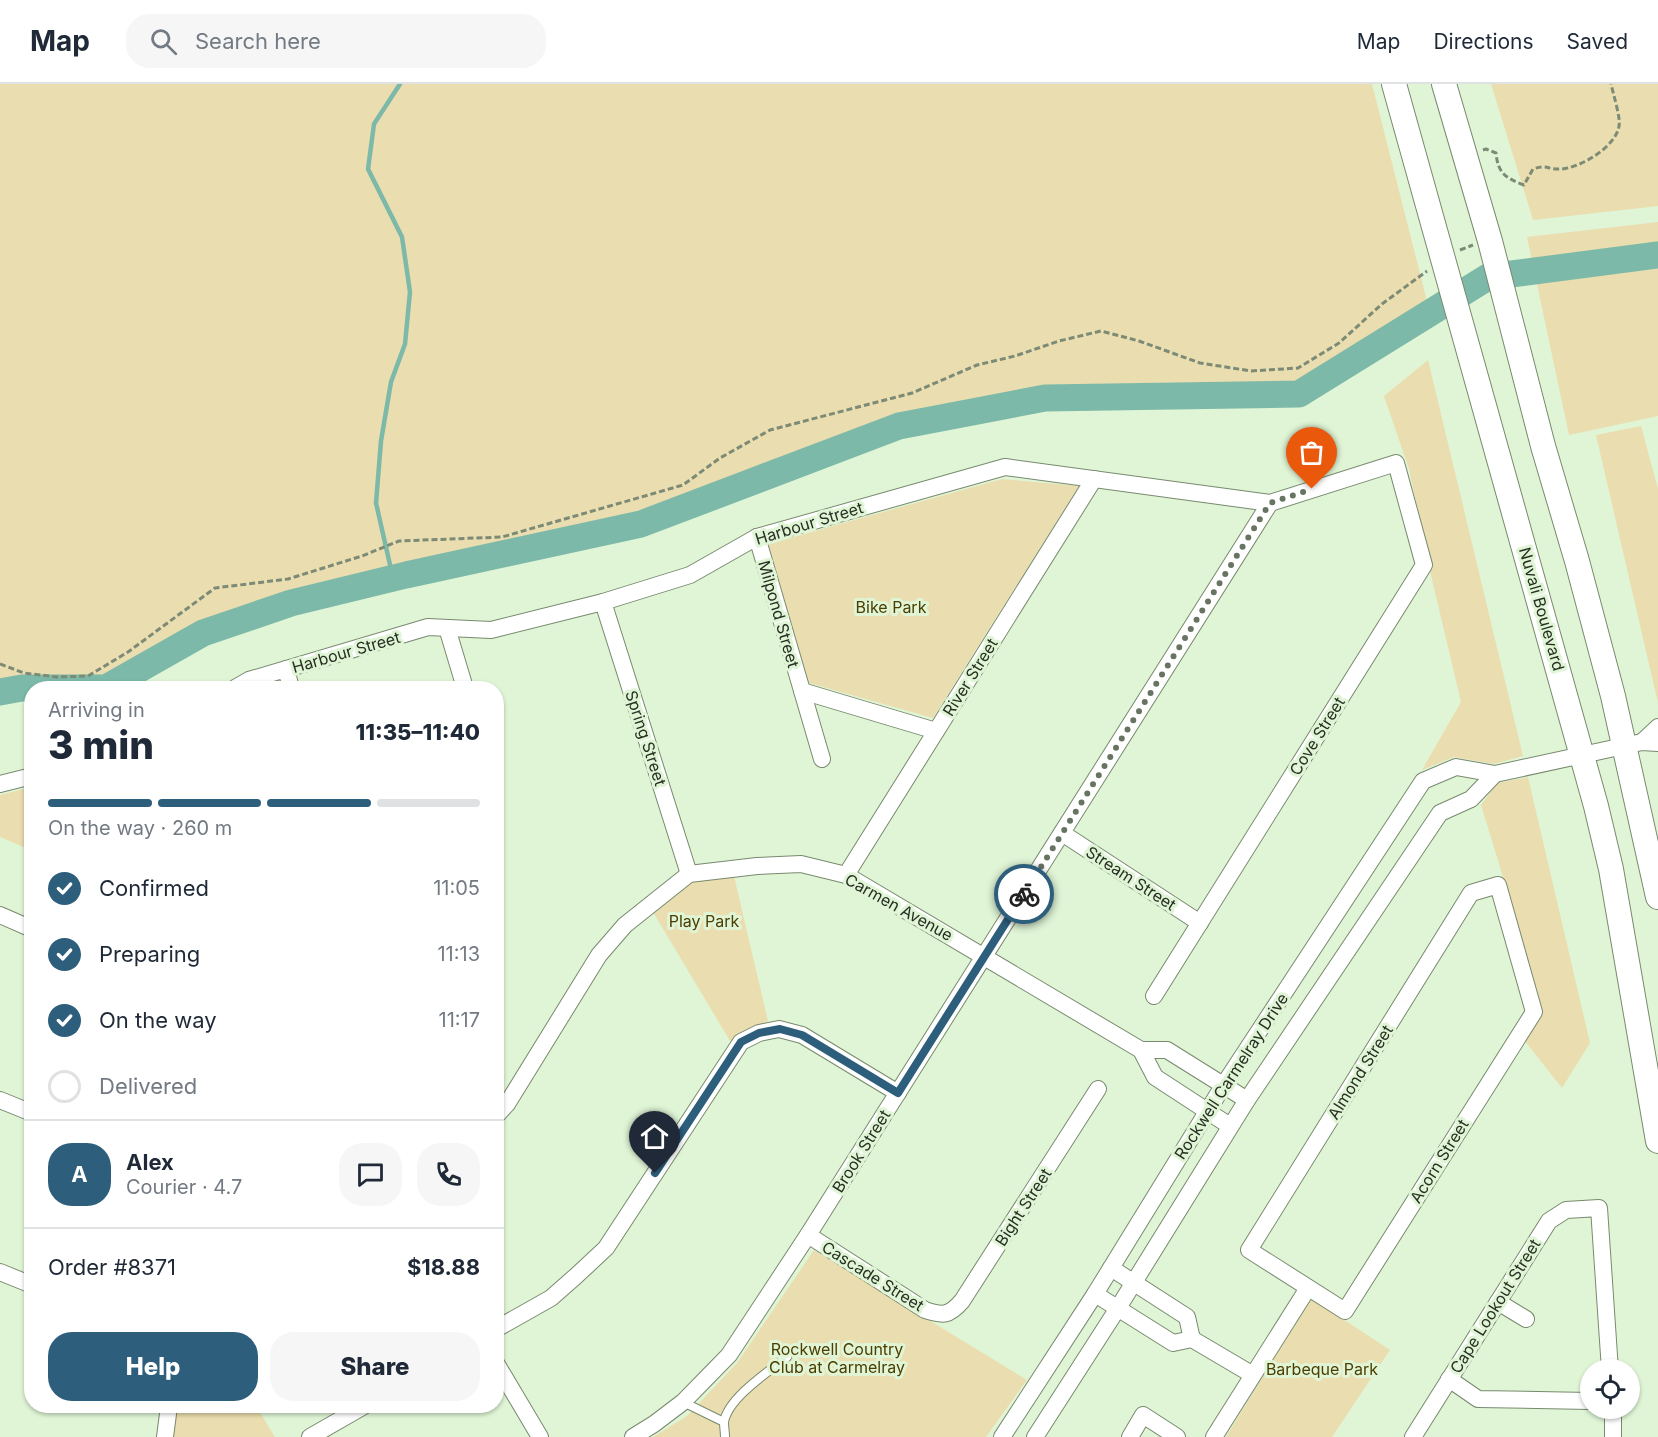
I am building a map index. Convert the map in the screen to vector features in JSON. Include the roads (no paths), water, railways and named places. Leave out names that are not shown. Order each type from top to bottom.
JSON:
[{"type":"street","name":"Nuvali Boulevard","points":[[1394,84],[1583,754],[1611,869],[1658,1141]]},
{"type":"street","points":[[1444,84],[1613,696],[1642,744],[1658,897]]},
{"type":"street","name":"Harbour Street","points":[[247,681],[428,627],[491,630],[603,603],[690,575],[757,537],[1005,467],[1270,503],[1396,463]]},
{"type":"street","name":"Cove Street","points":[[1154,996],[1424,565],[1396,463]]},
{"type":"street","name":"River Street","points":[[846,875],[1094,479]]},
{"type":"street","name":"Brook Street","points":[[633,1437],[683,1402],[729,1355],[808,1235],[1270,503]]},
{"type":"street","name":"Milpond Street","points":[[757,537],[822,759]]},
{"type":"street","name":"Spring Street","points":[[603,603],[689,874]]},
{"type":"street","points":[[447,628],[463,681]]},
{"type":"street","points":[[286,669],[289,681]]},
{"type":"street","points":[[802,691],[936,731]]},
{"type":"street","points":[[1642,744],[1658,727]]},
{"type":"street","name":"Rockwell Carmelray Drive","points":[[1002,1437],[1095,1294],[1223,1086],[1423,782],[1456,767],[1495,774],[1583,754],[1642,744]]},
{"type":"street","name":"Rockwell Carmelray Drive","points":[[1035,1437],[1134,1283],[1246,1100],[1440,813],[1471,800],[1495,774]]},
{"type":"street","points":[[0,784],[24,778]]},
{"type":"street","name":"Stream Street","points":[[1062,833],[1200,923]]},
{"type":"street","name":"Carmen Avenue","points":[[689,874],[757,866],[801,864],[846,875],[1141,1050],[1167,1050],[1246,1100]]},
{"type":"street","points":[[504,1107],[599,955],[625,925],[689,874]]},
{"type":"street","name":"Almond Street","points":[[1308,1288],[1248,1250],[1470,893],[1498,885],[1534,1011]]},
{"type":"street","points":[[0,915],[24,926]]},
{"type":"street","name":"Acorn Street","points":[[1308,1288],[1345,1311],[1534,1011]]},
{"type":"street","points":[[504,1324],[550,1298],[606,1248],[741,1042],[759,1033],[780,1029],[802,1035],[898,1093]]},
{"type":"street","points":[[1141,1050],[1155,1077],[1230,1126]]},
{"type":"street","name":"Bight Street","points":[[939,1315],[953,1311],[962,1301],[1098,1089]]},
{"type":"street","points":[[0,1100],[24,1110]]},
{"type":"street","name":"Cape Lookout Street","points":[[1413,1437],[1549,1221],[1566,1210],[1599,1208],[1609,1359]]},
{"type":"street","name":"Cascade Street","points":[[808,1235],[925,1310],[939,1315]]},
{"type":"street","points":[[1111,1268],[1187,1317],[1192,1339]]},
{"type":"street","points":[[0,1272],[24,1278]]},
{"type":"street","points":[[1214,1437],[1308,1288]]},
{"type":"street","points":[[1095,1294],[1173,1343],[1192,1339],[1253,1375]]},
{"type":"street","points":[[1498,1302],[1526,1319]]},
{"type":"street","points":[[504,1376],[540,1437]]},
{"type":"street","points":[[1449,1379],[1478,1400],[1580,1401]]},
{"type":"street","points":[[165,1437],[168,1413]]},
{"type":"street","points":[[310,1437],[352,1413]]},
{"type":"street","points":[[1130,1437],[1143,1415],[1177,1437]]},
{"type":"street","points":[[1613,1419],[1613,1437]]},
{"type":"lane","points":[[725,1437],[724,1422],[731,1406],[787,1357]]},
{"type":"lane","points":[[683,1402],[724,1422]]},
{"type":"waterway","points":[[393,578],[376,503],[381,441],[391,382],[405,344],[410,292],[402,237],[368,169],[374,124],[400,84]]},
{"type":"waterway","points":[[118,681],[203,633],[291,603],[406,575],[641,524],[899,426],[1045,398],[1299,394],[1488,277],[1658,255]]},
{"type":"waterway","points":[[0,692],[24,688]]},
{"type":"park label","name":"Bike Park","points":[[891,607]]},
{"type":"park label","name":"Play Park","points":[[704,921]]},
{"type":"park label","name":"Rockwell Country Club at Carmelray","points":[[837,1358]]},
{"type":"park label","name":"Barbeque Park","points":[[1322,1369]]}]
